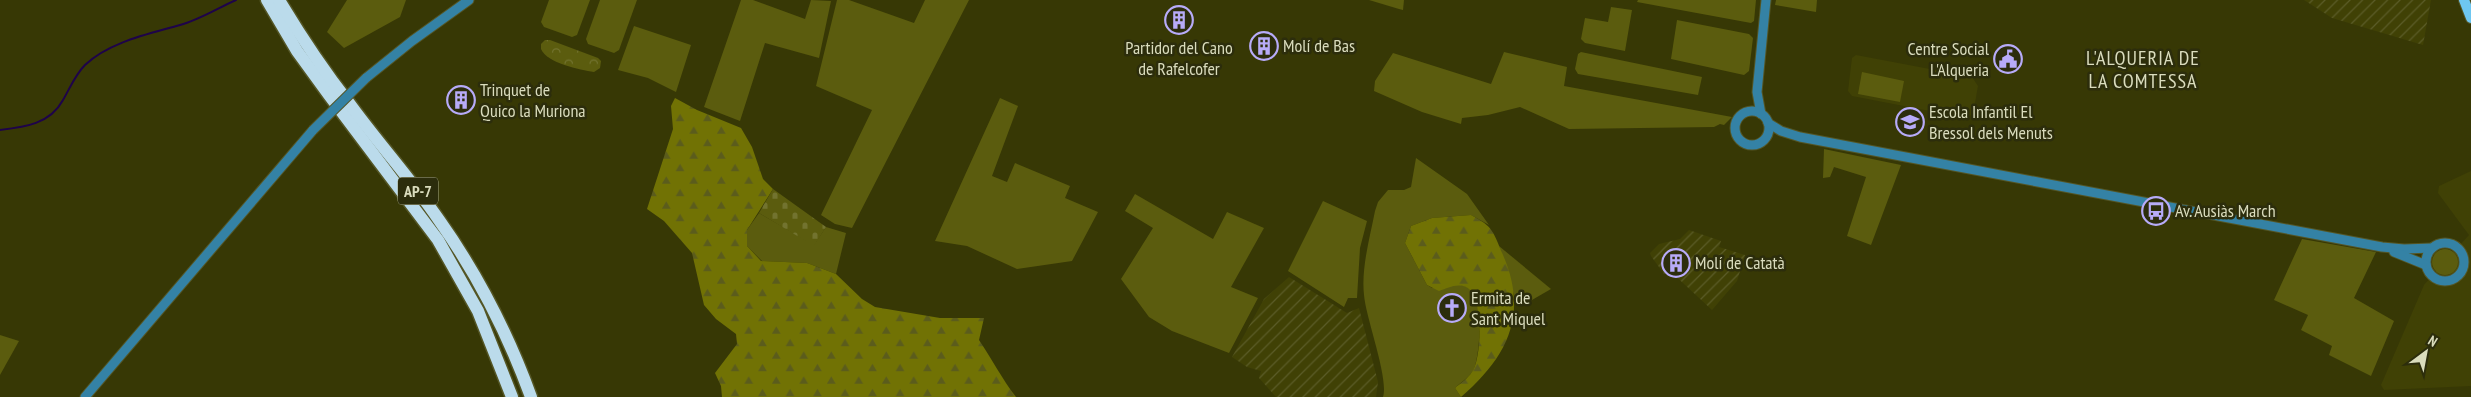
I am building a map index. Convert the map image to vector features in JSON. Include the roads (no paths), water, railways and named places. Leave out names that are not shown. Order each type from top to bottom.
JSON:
[{"type":"highway","name":"AP-7","points":[[267,0],[297,51],[438,240],[478,311],[512,397]]},
{"type":"highway","name":"AP-7","points":[[279,0],[348,104],[421,195],[455,244],[495,312],[531,397]]},
{"type":"main road","points":[[2464,0],[2471,18]]},
{"type":"street","points":[[85,397],[313,130],[366,78],[417,37],[469,0]]},
{"type":"street","points":[[1766,0],[1757,92],[1761,114],[1768,123],[1782,131],[1800,137],[2382,247],[2404,250],[2432,248]]},
{"type":"street","points":[[1748,112],[1757,92]]},
{"type":"street","points":[[1761,114],[1748,112],[1742,115],[1736,122],[1736,132],[1740,140],[1748,144],[1757,144],[1767,136],[1800,137]]},
{"type":"street","points":[[1767,136],[1768,123]]},
{"type":"street","points":[[2448,243],[2458,248],[2468,259],[2467,270],[2453,280],[2442,282],[2432,277],[2426,265],[2427,256],[2437,244],[2448,243]]},
{"type":"street","points":[[2382,247],[2426,265]]},
{"type":"waterway","points":[[0,130],[27,126],[51,114],[58,108],[81,69],[106,50],[130,40],[194,20],[236,0]]},
{"type":"place","name":"Partidor del Cano de Rafelcofer","points":[[1179,20]]},
{"type":"place","name":"Molí de Bas","points":[[1264,46]]},
{"type":"place","name":"Centre Social L'Alqueria","points":[[2008,59]]},
{"type":"place","name":"Trinquet de Quico la Muriona","points":[[461,100]]},
{"type":"place","name":"Escola Infantil El Bressol dels Menuts","points":[[1910,122]]},
{"type":"place","name":"Av. Ausiàs March","points":[[2156,211]]},
{"type":"place","name":"Molí de Catatà","points":[[1676,263]]},
{"type":"place","name":"Ermita de Sant Miquel","points":[[1452,308]]},
{"type":"district","name":"L'ALQUERIA DE LA COMTESSA","points":[[2143,70]]}]
